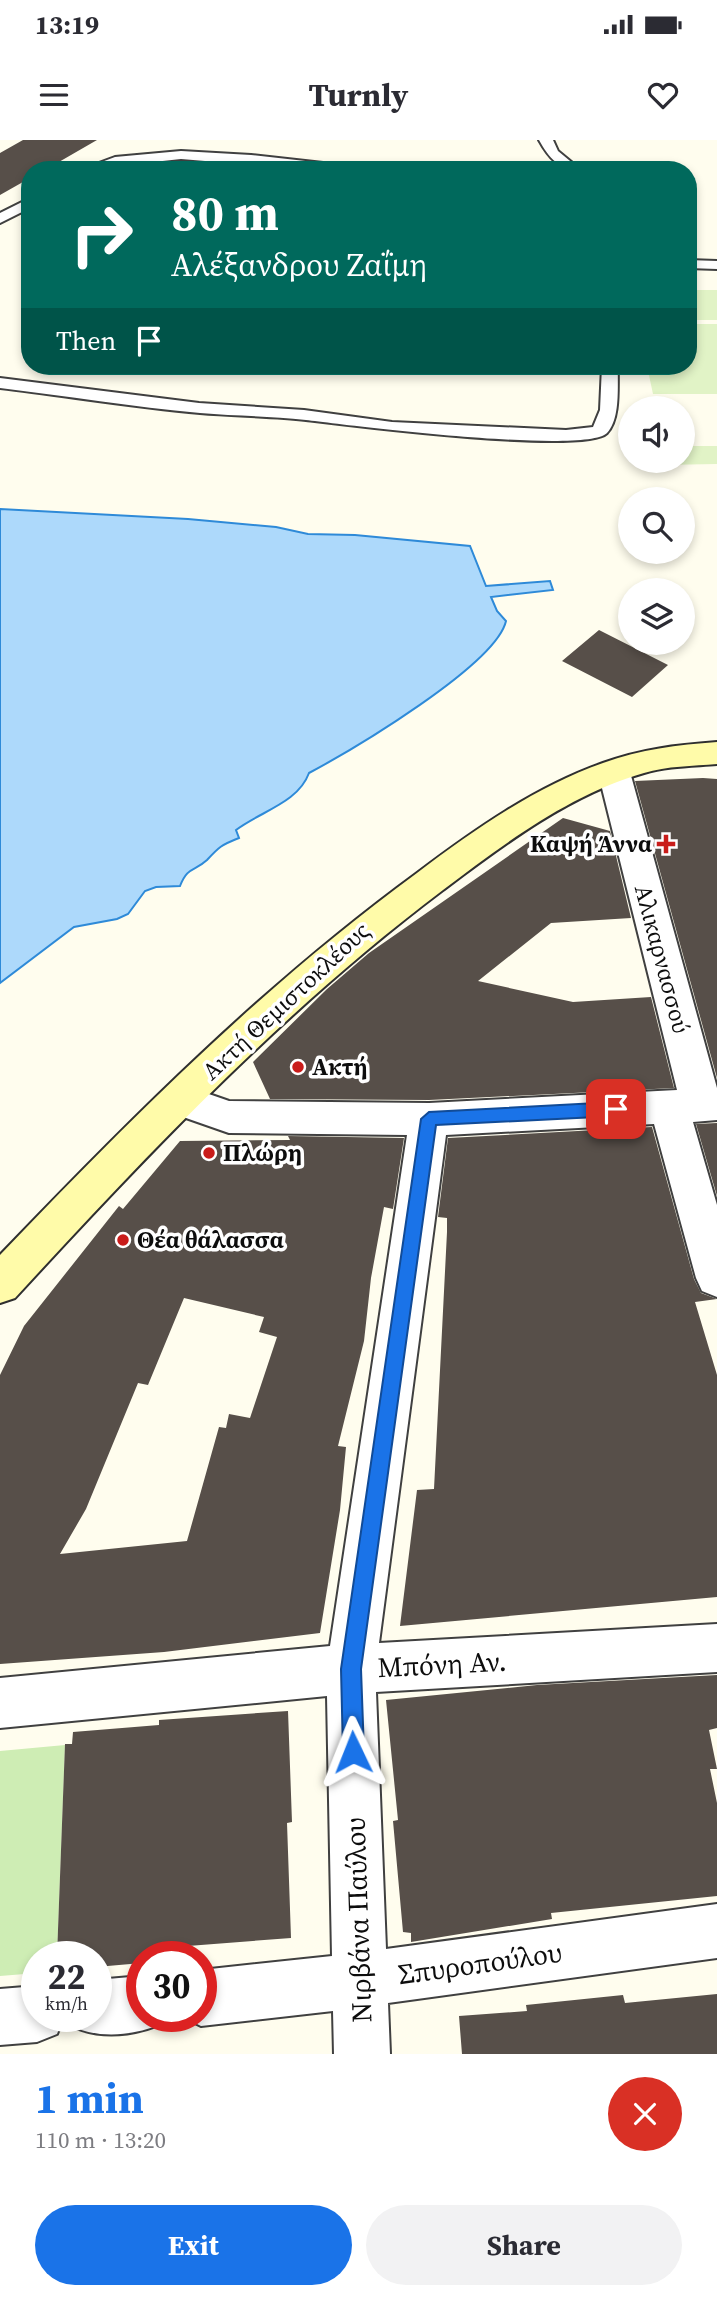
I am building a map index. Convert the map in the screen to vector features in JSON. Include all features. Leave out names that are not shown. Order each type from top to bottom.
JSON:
[{"type":"main road","name":"Ακτή Θεμιστοκλέους","points":[[0,1284],[79,1197],[273,1009],[379,917],[532,810],[639,763],[717,753]]},
{"type":"street","name":"Αλικαρνασσού","points":[[614,772],[696,1105],[717,1278]]},
{"type":"street","points":[[180,1100],[229,1117],[429,1119],[696,1105]]},
{"type":"street","name":"Νιρβάνα Παύλου","points":[[362,2054],[351,1669],[429,1119]]},
{"type":"street","name":"Μπόνη Αν.","points":[[0,1703],[351,1669],[717,1648]]},
{"type":"street","name":"Σπυροπούλου","points":[[217,1996],[359,1980],[717,1931]]},
{"type":"street","points":[[0,2017],[21,2015]]},
{"type":"lane","points":[[546,140],[553,153],[563,161]]},
{"type":"lane","points":[[109,161],[148,152],[178,152],[264,161]]},
{"type":"lane","points":[[0,219],[21,207]]},
{"type":"lane","points":[[697,264],[717,265]]},
{"type":"lane","points":[[0,383],[199,408],[304,415],[392,426],[566,435],[600,431],[608,410],[610,375]]},
{"type":"green space","points":[[697,290],[717,290],[717,320],[697,320]]},
{"type":"green space","points":[[697,324],[717,324],[717,394],[653,394],[649,375],[697,375]]},
{"type":"green space","points":[[695,446],[717,446],[717,464],[695,464]]},
{"type":"green space","points":[[65,1745],[58,1941],[21,1941],[21,1974],[0,1976],[0,1751]]},
{"type":"water","points":[[0,509],[188,519],[276,527],[308,534],[355,535],[470,546],[486,586],[550,581],[553,590],[491,597],[497,611],[506,621],[496,639],[451,682],[357,746],[309,773],[296,792],[278,806],[236,830],[239,838],[221,847],[189,872],[180,886],[156,887],[145,891],[128,914],[117,919],[74,927],[0,983]]},
{"type":"building","points":[[23,140],[97,140],[61,161],[21,161],[21,183],[0,195],[0,153]]},
{"type":"building","points":[[599,630],[618,640],[618,655],[648,655],[668,665],[632,697],[562,661]]},
{"type":"building","points":[[717,779],[717,1078],[635,781]]},
{"type":"building","points":[[563,818],[610,831],[631,918],[551,923],[478,981],[573,1002],[651,997],[674,1088],[429,1100],[270,1099],[253,1062],[327,989],[369,953]]},
{"type":"building","points":[[717,1123],[717,1196],[696,1124]]},
{"type":"building","points":[[652,1127],[694,1279],[701,1293],[717,1299],[695,1302],[717,1375],[717,1597],[400,1626],[417,1490],[434,1489],[447,1232],[447,1218],[438,1217],[448,1138]]},
{"type":"building","points":[[288,1136],[404,1138],[393,1209],[384,1207],[371,1278],[364,1341],[338,1446],[346,1447],[340,1510],[320,1633],[164,1652],[0,1664],[0,1375],[24,1326],[119,1206],[123,1209],[180,1141],[290,1140]],"holes":[[[184,1298],[264,1317],[259,1332],[277,1337],[250,1418],[229,1414],[226,1428],[219,1427],[187,1541],[60,1554],[86,1509],[138,1383],[148,1385]]]},
{"type":"building","points":[[717,1675],[717,1728],[709,1730],[717,1769],[710,1769],[717,1803],[717,1896],[551,1913],[552,1919],[411,1942],[411,1933],[403,1932],[393,1821],[398,1820],[386,1700],[537,1685]]},
{"type":"building","points":[[288,1711],[292,1822],[287,1823],[291,1938],[217,1944],[217,1941],[126,1941],[126,1964],[112,1966],[112,1941],[58,1941],[65,1744],[72,1744],[73,1732],[159,1725],[159,1720]]},
{"type":"building","points":[[717,1994],[717,2054],[462,2054],[459,2016],[527,2011],[526,2005],[623,1995],[625,2003]]},
{"type":"place","name":"Καψή Άννα","points":[[666,844]]},
{"type":"place","name":"Ακτή","points":[[298,1067]]},
{"type":"place","name":"Πλώρη","points":[[209,1153]]},
{"type":"place","name":"Θέα θάλασσα","points":[[123,1240]]},
{"type":"route","points":[[353,1752],[351,1669],[429,1119],[616,1109]]}]
